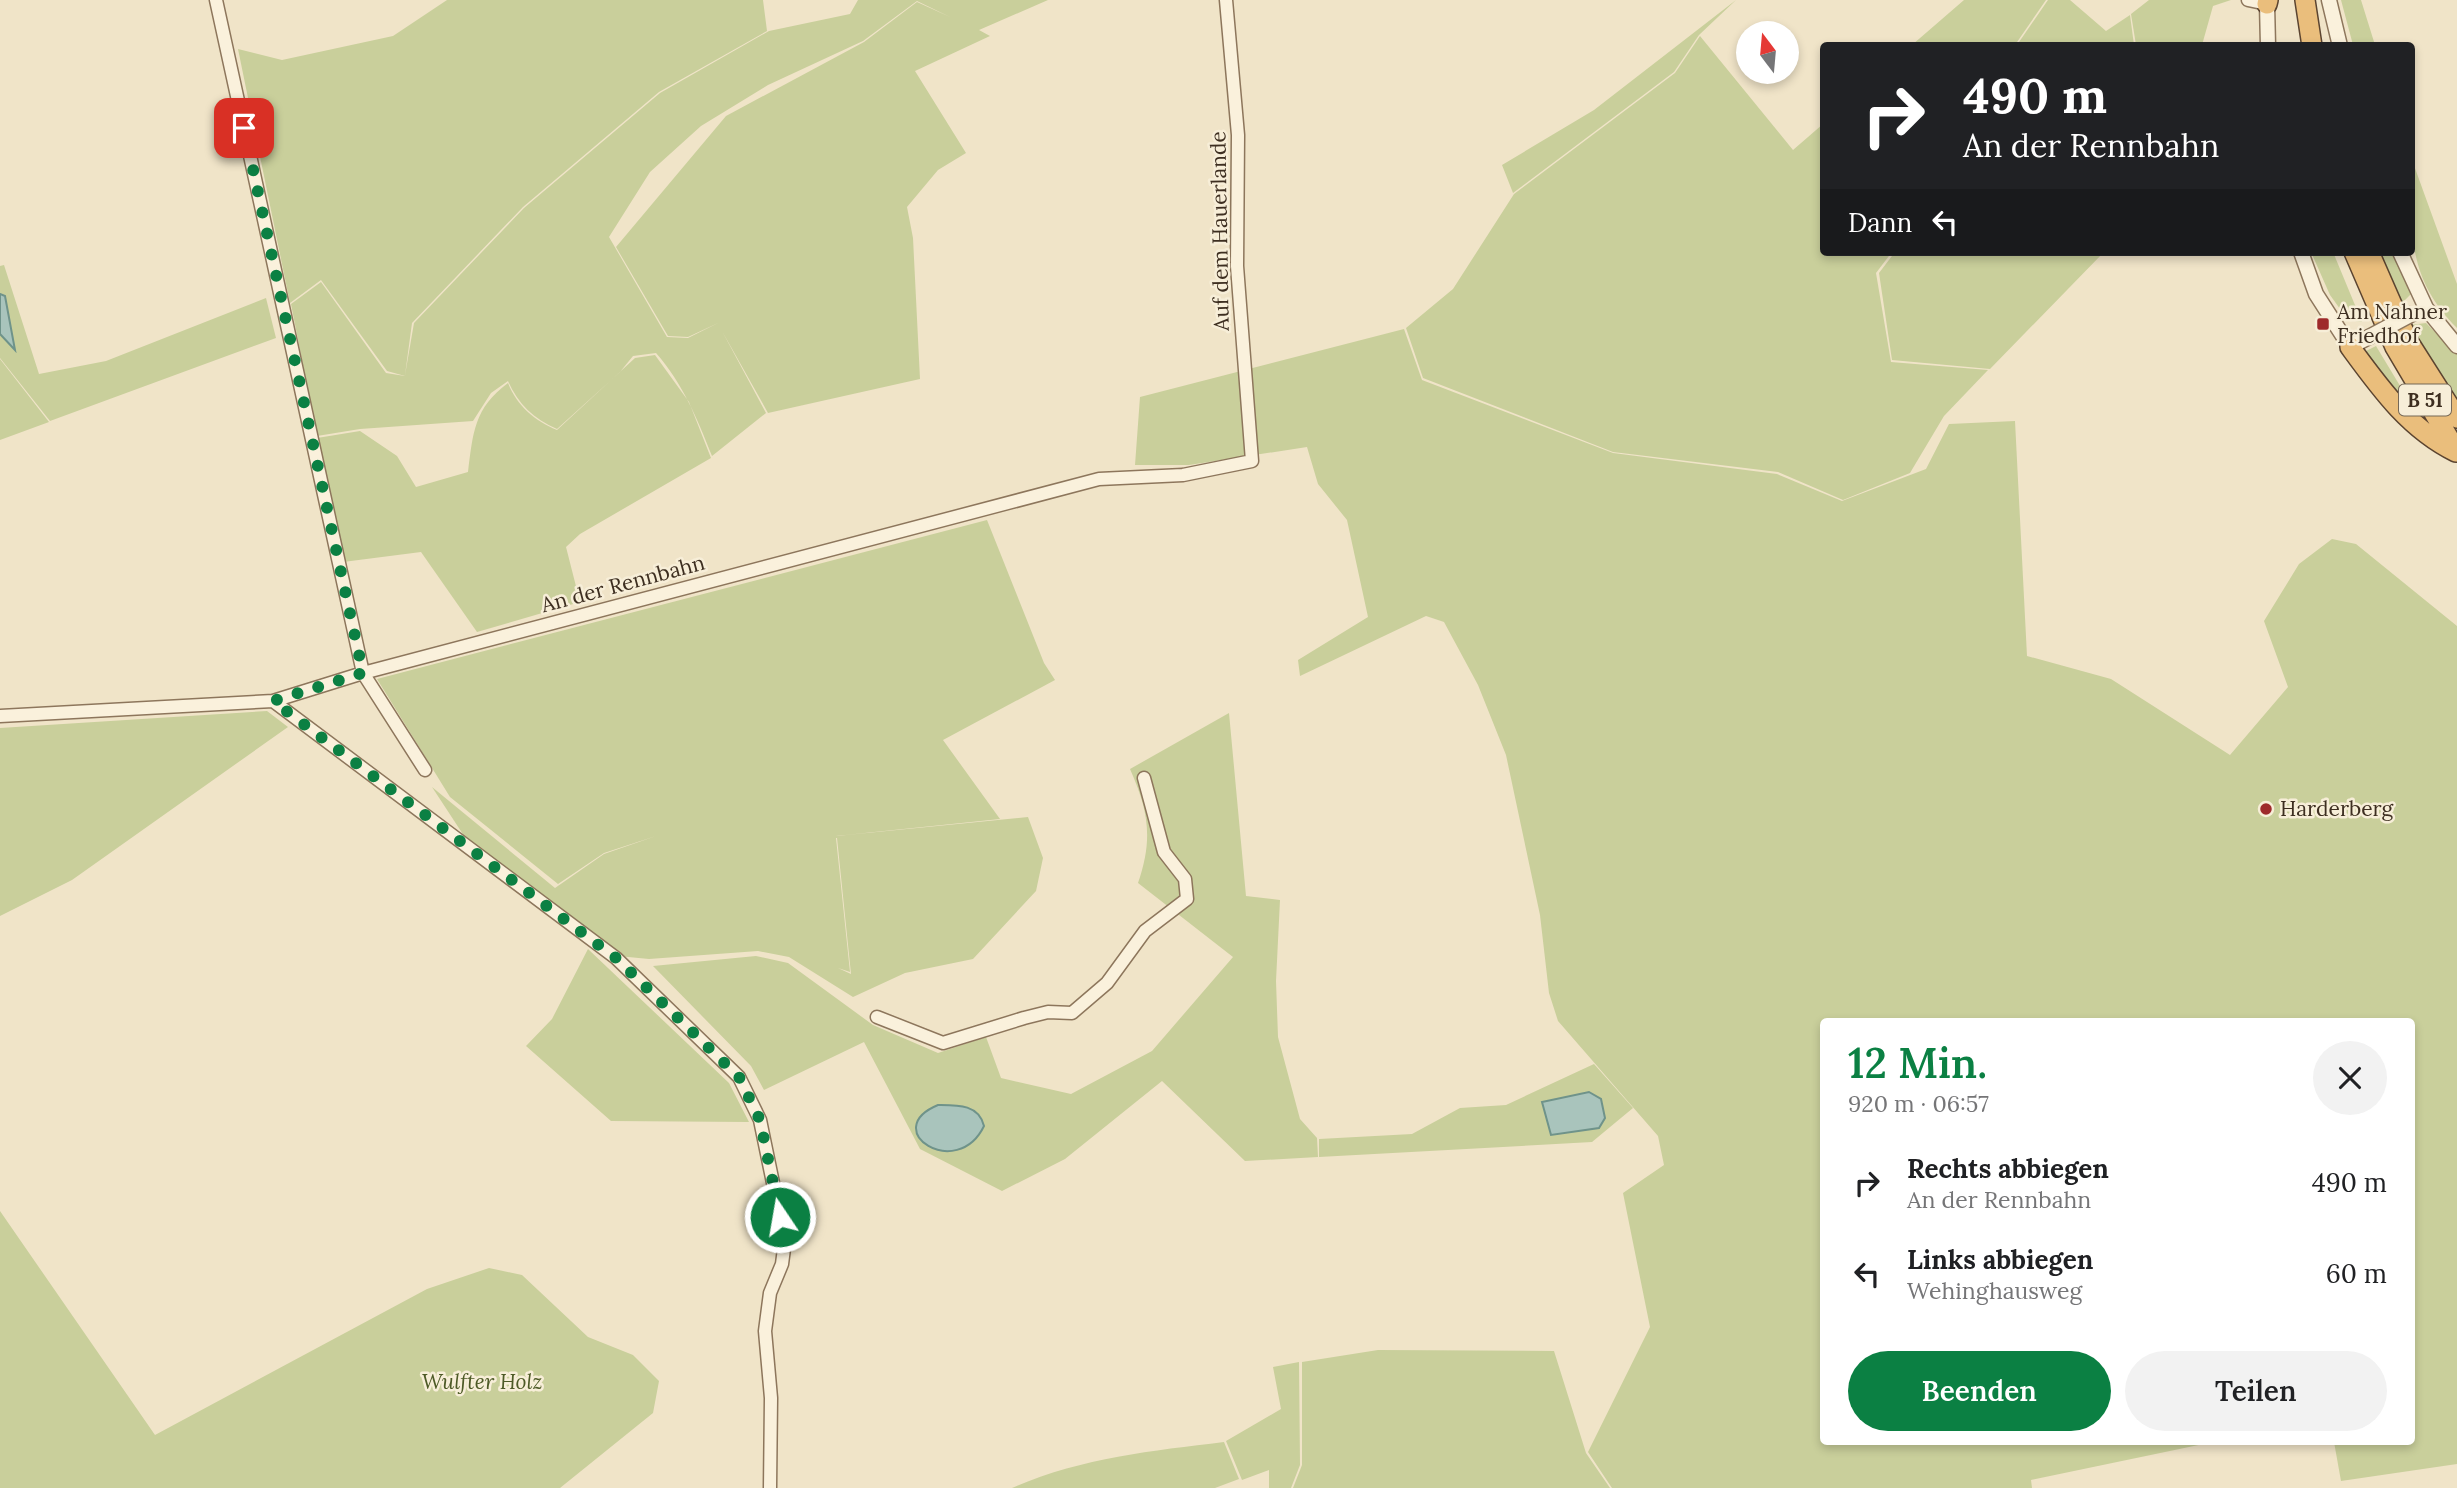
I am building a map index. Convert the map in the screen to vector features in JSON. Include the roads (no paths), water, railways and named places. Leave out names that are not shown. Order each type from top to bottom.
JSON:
[{"type":"highway","points":[[2292,0],[2298,42]]},
{"type":"highway","points":[[2305,0],[2311,42]]},
{"type":"highway","name":"B 51","points":[[2356,256],[2395,347],[2457,452]]},
{"type":"highway","name":"B 51","points":[[2372,256],[2408,341],[2457,418]]},
{"type":"highway","points":[[2350,347],[2387,397],[2431,440],[2457,452]]},
{"type":"street","points":[[216,0],[363,673],[425,770]]},
{"type":"street","name":"Auf dem Hauerlande","points":[[1226,0],[1238,135],[1237,266],[1252,461]]},
{"type":"street","points":[[2329,0],[2339,42]]},
{"type":"street","points":[[2261,1],[2267,42]]},
{"type":"street","points":[[2302,256],[2316,294],[2350,347],[2420,311]]},
{"type":"street","points":[[2401,256],[2420,311],[2457,346]]},
{"type":"street","name":"An der Rennbahn","points":[[0,716],[273,701],[363,673],[1099,479],[1183,475],[1252,461]]},
{"type":"street","points":[[273,701],[616,958],[739,1077],[760,1120],[785,1241],[782,1264],[770,1293],[765,1331],[771,1398],[770,1488]]},
{"type":"street","points":[[877,1017],[943,1043],[1048,1012],[1072,1013],[1107,983],[1145,931],[1187,899],[1185,878],[1164,852],[1144,778]]},
{"type":"water","points":[[0,294],[5,296],[15,350],[0,334]]},
{"type":"water","points":[[1589,1092],[1601,1099],[1605,1118],[1599,1128],[1551,1135],[1542,1102]]},
{"type":"water","points":[[938,1105],[966,1107],[977,1113],[984,1126],[972,1142],[957,1150],[942,1151],[928,1146],[919,1137],[916,1127],[922,1115]]},
{"type":"place","name":"Am Nahner Friedhof","points":[[2323,324]]},
{"type":"place","name":"Harderberg","points":[[2266,809]]},
{"type":"park label","name":"Wulfter Holz","points":[[482,1382]]}]
